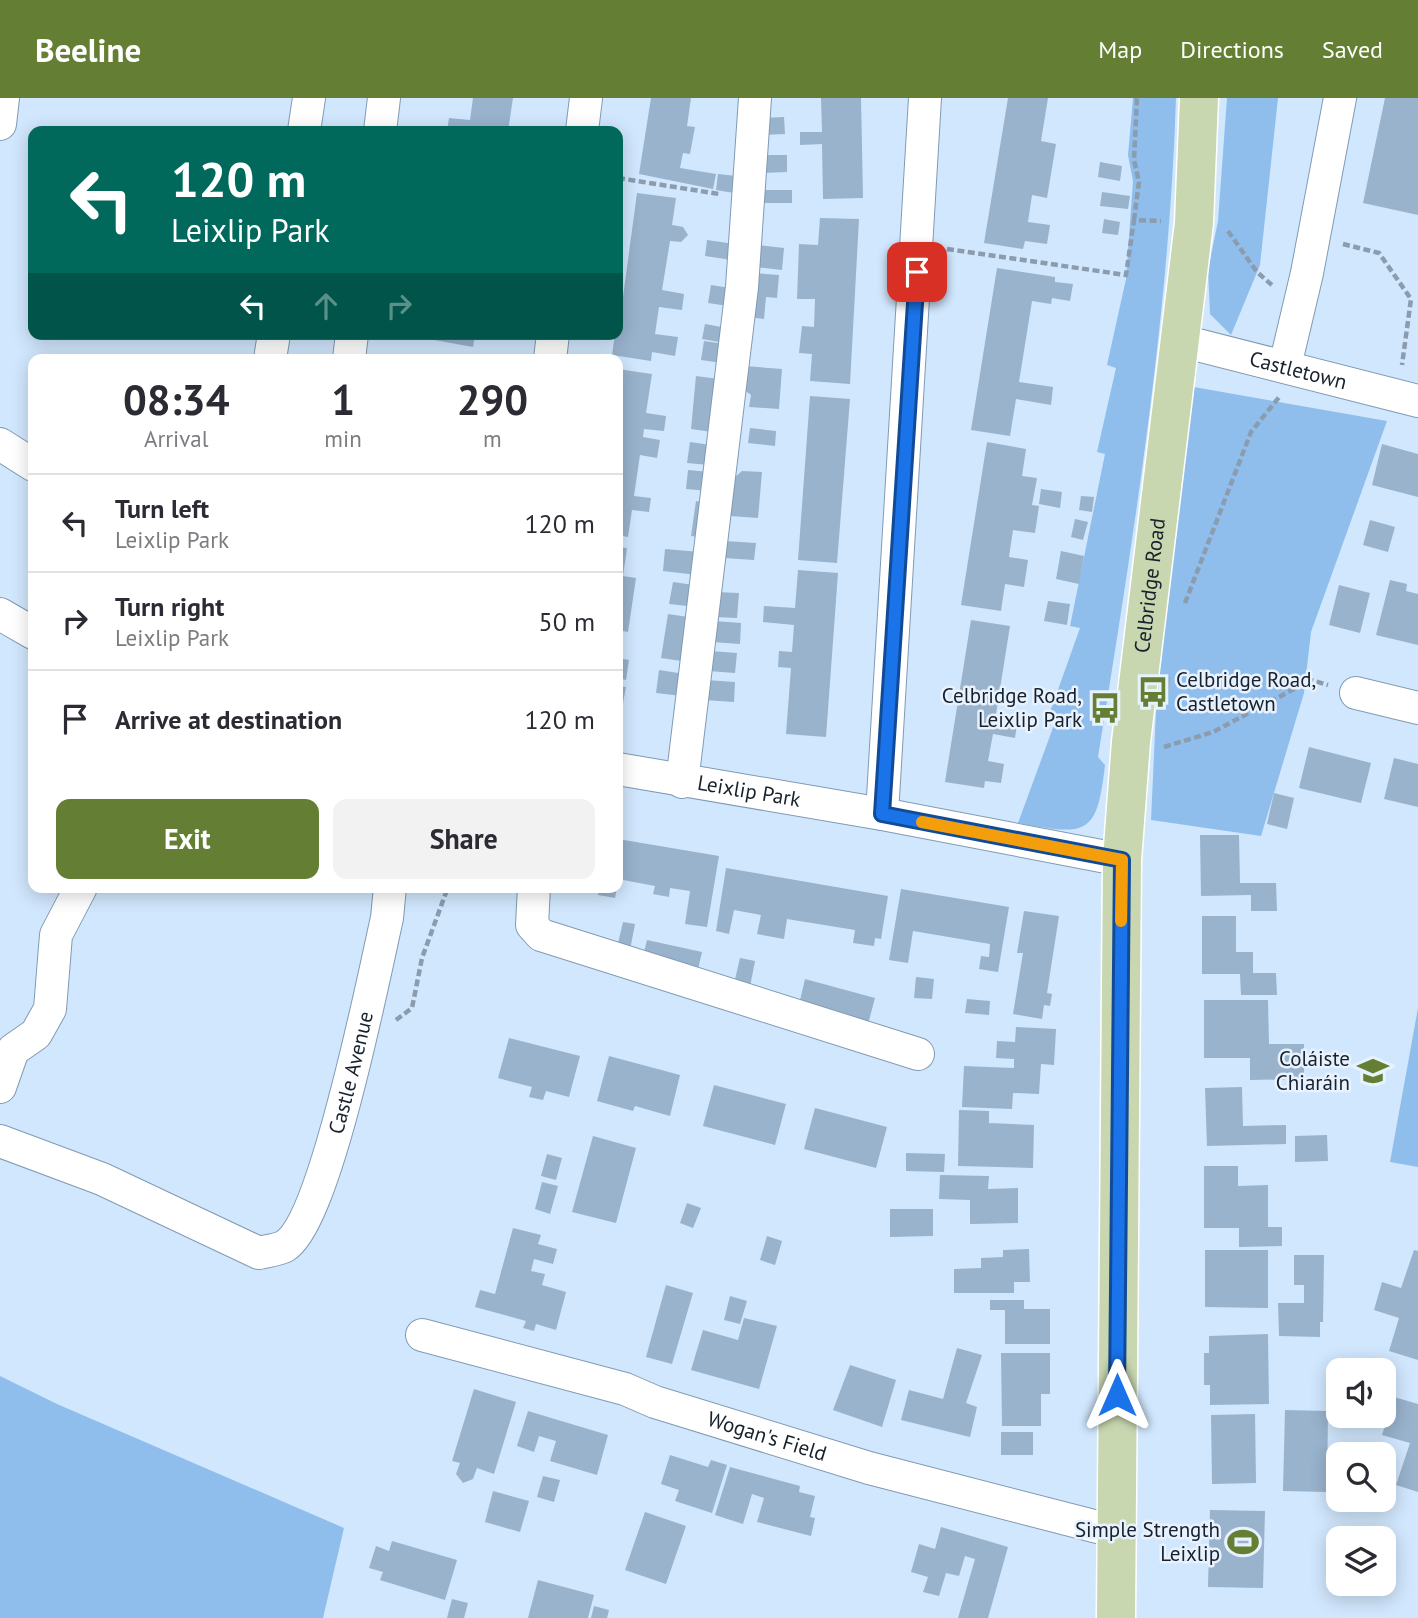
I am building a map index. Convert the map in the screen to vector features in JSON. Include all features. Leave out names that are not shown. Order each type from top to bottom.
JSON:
[{"type":"main road","name":"Celbridge Road","points":[[1116,1618],[1122,860],[1131,742],[1194,223],[1199,98]]},
{"type":"street","points":[[0,124],[3,98]]},
{"type":"street","points":[[305,126],[309,98]]},
{"type":"street","points":[[381,126],[384,98]]},
{"type":"street","points":[[583,126],[586,98]]},
{"type":"street","points":[[682,782],[742,287],[755,98]]},
{"type":"street","points":[[882,814],[925,98]]},
{"type":"street","points":[[1284,366],[1300,300],[1340,98]]},
{"type":"street","name":"Castletown","points":[[1178,340],[1408,399]]},
{"type":"street","points":[[0,444],[28,462]]},
{"type":"street","points":[[0,614],[28,630]]},
{"type":"street","points":[[1356,693],[1418,708]]},
{"type":"street","name":"Leixlip Park","points":[[623,770],[882,814],[1122,860]]},
{"type":"street","points":[[0,1087],[13,1050],[36,1034],[50,1009],[56,935],[78,893]]},
{"type":"street","name":"Castle Avenue","points":[[2,1147],[102,1179],[259,1253],[285,1246],[303,1224],[338,1125],[387,918],[389,893]]},
{"type":"street","points":[[534,893],[532,925],[541,935],[918,1054]]},
{"type":"street","name":"Wogan's Field","points":[[422,1335],[625,1389],[655,1402],[869,1468],[1117,1532]]},
{"type":"path","points":[[918,245],[1126,275],[1139,182],[1134,160],[1137,98]]},
{"type":"path","points":[[623,179],[748,199]]},
{"type":"path","points":[[1134,220],[1194,223],[1226,229],[1257,272],[1273,287],[1300,300]]},
{"type":"path","points":[[1312,237],[1379,253],[1411,299],[1408,399]]},
{"type":"path","points":[[1182,612],[1251,432],[1280,395],[1284,366]]},
{"type":"path","points":[[1131,742],[1154,750],[1213,732],[1311,680],[1356,693]]},
{"type":"path","points":[[363,1020],[392,1023],[412,1008],[422,958],[446,893]]},
{"type":"shaded area","points":[[1133,98],[1176,98],[1166,264],[1148,429],[1098,757],[1105,765],[1098,806],[1084,826],[1074,829],[1041,827],[1018,823],[1058,714],[1050,712],[1080,628],[1070,626],[1105,454],[1097,452],[1116,368],[1107,365],[1126,279],[1133,181],[1128,155]]},
{"type":"shaded area","points":[[1227,98],[1278,98],[1260,265],[1231,335],[1210,314],[1208,270],[1218,221]]},
{"type":"shaded area","points":[[1171,383],[1387,421],[1311,632],[1304,693],[1261,836],[1151,820]]},
{"type":"shaded area","points":[[1418,1008],[1418,1167],[1390,1162]]},
{"type":"shaded area","points":[[0,1376],[57,1404],[344,1528],[323,1618],[0,1618]]},
{"type":"building","points":[[473,98],[513,98],[509,126],[448,126],[449,118],[470,120]]},
{"type":"building","points":[[651,98],[691,98],[687,126],[695,127],[690,154],[683,153],[680,168],[716,174],[713,189],[639,174]]},
{"type":"building","points":[[821,98],[861,98],[863,198],[823,199],[822,144],[800,145],[800,132],[822,132]]},
{"type":"building","points":[[1008,98],[1048,98],[1041,141],[1056,144],[1047,198],[1032,195],[1028,222],[1050,225],[1047,244],[1025,241],[1023,249],[984,243]]},
{"type":"building","points":[[1385,98],[1418,98],[1418,215],[1363,203]]},
{"type":"building","points":[[784,117],[785,134],[761,135],[760,118]]},
{"type":"building","points":[[759,155],[787,155],[787,172],[759,173]]},
{"type":"building","points":[[1100,162],[1122,166],[1120,181],[1098,177]]},
{"type":"building","points":[[718,174],[736,176],[734,193],[716,190]]},
{"type":"building","points":[[764,190],[792,190],[792,203],[764,203]]},
{"type":"building","points":[[1102,192],[1130,196],[1128,209],[1100,206]]},
{"type":"building","points":[[637,193],[676,198],[672,225],[683,227],[688,235],[681,242],[670,241],[662,290],[684,294],[682,310],[659,307],[655,334],[678,337],[675,356],[652,352],[651,361],[612,354],[614,340],[623,340],[623,297]]},
{"type":"building","points":[[820,218],[859,219],[850,384],[810,381],[812,354],[799,353],[802,326],[814,327],[815,299],[797,299],[799,244],[818,245]]},
{"type":"building","points":[[1104,219],[1120,222],[1118,235],[1102,233]]},
{"type":"building","points":[[707,240],[735,244],[732,260],[705,256]]},
{"type":"building","points":[[757,245],[784,248],[782,270],[755,267]]},
{"type":"building","points":[[997,268],[1055,277],[1055,282],[1073,284],[1070,301],[1052,298],[1051,304],[1032,301],[1019,382],[1053,387],[1051,405],[1016,399],[1010,436],[971,430]]},
{"type":"building","points":[[754,273],[779,275],[777,298],[766,297],[764,319],[748,317]]},
{"type":"building","points":[[711,285],[730,288],[728,306],[708,303]]},
{"type":"building","points":[[705,324],[727,328],[725,343],[702,339]]},
{"type":"building","points":[[434,340],[474,340],[473,347]]},
{"type":"building","points":[[704,341],[725,344],[722,363],[701,360]]},
{"type":"building","points":[[745,366],[782,369],[779,409],[749,407],[751,395],[744,390]]},
{"type":"building","points":[[623,370],[652,374],[646,413],[666,416],[664,431],[644,429],[643,437],[660,440],[657,458],[640,455],[634,496],[651,498],[649,512],[632,510],[628,537],[623,536]]},
{"type":"building","points":[[696,376],[726,380],[712,432],[691,429]]},
{"type":"building","points":[[810,396],[850,399],[837,563],[798,560]]},
{"type":"building","points":[[750,428],[776,431],[775,446],[748,443]]},
{"type":"building","points":[[690,442],[711,445],[709,465],[687,463]]},
{"type":"building","points":[[987,442],[1026,449],[1022,476],[1037,478],[1032,505],[1039,506],[1035,533],[1013,530],[1009,557],[1028,560],[1024,587],[1005,584],[1001,611],[961,605]]},
{"type":"building","points":[[1382,444],[1418,454],[1418,497],[1372,485]]},
{"type":"building","points":[[688,470],[710,472],[708,491],[686,489]]},
{"type":"building","points":[[742,471],[762,472],[758,518],[730,516],[733,479]]},
{"type":"building","points":[[1041,489],[1062,492],[1060,508],[1039,504]]},
{"type":"building","points":[[1081,496],[1094,497],[1092,512],[1079,510]]},
{"type":"building","points":[[696,501],[712,504],[707,538],[691,536]]},
{"type":"building","points":[[1075,519],[1088,522],[1083,540],[1071,537]]},
{"type":"building","points":[[1370,520],[1395,527],[1388,552],[1363,545]]},
{"type":"building","points":[[725,541],[756,543],[754,560],[724,558]]},
{"type":"building","points":[[623,548],[627,548],[623,576]]},
{"type":"building","points":[[665,549],[700,552],[697,575],[663,571]]},
{"type":"building","points":[[1061,551],[1084,556],[1079,584],[1056,579]]},
{"type":"building","points":[[798,570],[838,573],[826,737],[786,734],[791,668],[778,667],[779,651],[792,652],[794,625],[763,622],[764,606],[795,608]]},
{"type":"building","points":[[623,576],[636,578],[628,632],[623,631]]},
{"type":"building","points":[[1390,580],[1407,584],[1406,591],[1418,594],[1418,645],[1376,635]]},
{"type":"building","points":[[673,582],[700,586],[697,607],[669,604]]},
{"type":"building","points":[[1339,585],[1370,593],[1360,633],[1329,625]]},
{"type":"building","points":[[716,592],[739,593],[737,618],[715,617]]},
{"type":"building","points":[[1048,601],[1070,604],[1067,625],[1044,621]]},
{"type":"building","points":[[668,614],[695,618],[688,662],[661,658]]},
{"type":"building","points":[[971,620],[1010,626],[995,720],[1017,724],[1015,738],[993,734],[988,761],[1004,764],[1001,783],[985,781],[984,788],[945,782]]},
{"type":"building","points":[[714,621],[741,623],[740,644],[712,642]]},
{"type":"building","points":[[710,651],[737,653],[735,673],[708,671]]},
{"type":"building","points":[[623,659],[629,660],[626,680],[623,679]]},
{"type":"building","points":[[659,670],[685,674],[682,696],[656,693]]},
{"type":"building","points":[[1162,676],[1171,677],[1167,700],[1159,699]]},
{"type":"building","points":[[706,680],[735,682],[734,702],[704,700]]},
{"type":"building","points":[[1309,747],[1371,763],[1361,803],[1299,788]]},
{"type":"building","points":[[1394,758],[1418,764],[1418,807],[1384,799]]},
{"type":"building","points":[[1274,793],[1294,798],[1287,829],[1267,824]]},
{"type":"building","points":[[1200,835],[1239,835],[1240,883],[1276,883],[1277,911],[1251,911],[1251,895],[1201,896]]},
{"type":"building","points":[[623,840],[719,856],[707,927],[685,924],[690,891],[670,888],[669,897],[653,894],[655,886],[623,880]]},
{"type":"building","points":[[726,868],[888,896],[881,939],[875,938],[874,946],[853,943],[855,930],[787,919],[784,939],[757,934],[761,915],[734,910],[729,934],[716,931]]},
{"type":"building","points":[[901,889],[1009,907],[998,972],[979,969],[981,956],[989,957],[990,944],[913,931],[908,963],[889,960]]},
{"type":"building","points":[[598,893],[616,893],[615,898]]},
{"type":"building","points":[[1024,911],[1059,916],[1047,993],[1052,994],[1050,1006],[1044,1005],[1042,1019],[1013,1014],[1023,953],[1017,953]]},
{"type":"building","points":[[1202,916],[1236,916],[1236,952],[1253,952],[1253,973],[1276,973],[1277,995],[1241,995],[1240,974],[1202,974]]},
{"type":"building","points":[[623,922],[635,924],[629,955],[616,952]]},
{"type":"building","points":[[647,940],[702,952],[696,978],[642,960]]},
{"type":"building","points":[[740,958],[755,961],[749,992],[733,988]]},
{"type":"building","points":[[916,977],[934,979],[932,999],[914,998]]},
{"type":"building","points":[[805,979],[875,998],[867,1028],[798,1009]]},
{"type":"building","points":[[967,999],[990,1001],[989,1015],[965,1013]]},
{"type":"building","points":[[1204,1000],[1268,1000],[1269,1044],[1304,1044],[1304,1079],[1250,1080],[1250,1058],[1204,1058]]},
{"type":"building","points":[[1016,1027],[1056,1029],[1054,1065],[1041,1064],[1039,1094],[1013,1093],[1012,1109],[962,1107],[964,1066],[1014,1068],[1014,1059],[996,1058],[997,1041],[1015,1042]]},
{"type":"building","points":[[509,1038],[580,1056],[569,1097],[546,1091],[543,1100],[529,1097],[532,1087],[498,1078]]},
{"type":"building","points":[[609,1056],[680,1075],[670,1116],[635,1106],[633,1111],[597,1101]]},
{"type":"building","points":[[714,1085],[786,1104],[775,1145],[703,1126]]},
{"type":"building","points":[[1242,1087],[1243,1126],[1286,1125],[1286,1144],[1207,1146],[1205,1088]]},
{"type":"building","points":[[815,1108],[887,1127],[876,1168],[804,1149]]},
{"type":"building","points":[[959,1110],[989,1111],[989,1123],[1034,1125],[1033,1168],[958,1166]]},
{"type":"building","points":[[1327,1135],[1328,1161],[1295,1162],[1295,1136]]},
{"type":"building","points":[[593,1136],[636,1148],[616,1223],[572,1212]]},
{"type":"building","points":[[906,1153],[945,1154],[944,1172],[906,1171]]},
{"type":"building","points":[[547,1154],[562,1158],[556,1180],[541,1176]]},
{"type":"building","points":[[1204,1166],[1238,1166],[1238,1186],[1268,1185],[1268,1227],[1282,1227],[1282,1246],[1239,1247],[1239,1228],[1204,1228]]},
{"type":"building","points":[[940,1175],[989,1176],[988,1189],[1018,1188],[1018,1223],[970,1224],[970,1200],[939,1199]]},
{"type":"building","points":[[542,1182],[558,1186],[550,1214],[535,1209]]},
{"type":"building","points":[[687,1203],[701,1208],[693,1228],[680,1223]]},
{"type":"building","points":[[890,1209],[933,1209],[933,1236],[890,1237]]},
{"type":"building","points":[[513,1228],[541,1235],[538,1244],[557,1249],[553,1264],[534,1259],[531,1271],[545,1274],[542,1285],[566,1292],[556,1330],[536,1324],[534,1331],[523,1328],[526,1321],[475,1307],[480,1290],[495,1294]]},
{"type":"building","points":[[767,1236],[782,1241],[775,1265],[760,1260]]},
{"type":"building","points":[[1029,1249],[1030,1282],[1014,1282],[1014,1293],[954,1293],[954,1269],[981,1268],[981,1258],[1003,1257],[1003,1250]]},
{"type":"building","points":[[1205,1250],[1268,1250],[1268,1308],[1205,1307]]},
{"type":"building","points":[[1414,1250],[1418,1251],[1418,1360],[1389,1351],[1399,1318],[1374,1310],[1382,1282],[1401,1288]]},
{"type":"building","points":[[1294,1255],[1324,1255],[1323,1322],[1320,1322],[1320,1337],[1279,1336],[1278,1303],[1304,1303],[1304,1285],[1294,1285]]},
{"type":"building","points":[[666,1285],[693,1293],[672,1364],[646,1357]]},
{"type":"building","points":[[730,1296],[747,1301],[740,1324],[724,1320]]},
{"type":"building","points":[[990,1300],[1024,1300],[1024,1309],[1050,1309],[1050,1344],[1005,1344],[1005,1310],[990,1310]]},
{"type":"building","points":[[744,1318],[777,1326],[759,1389],[691,1370],[703,1330],[738,1340]]},
{"type":"building","points":[[1268,1334],[1269,1404],[1210,1405],[1210,1385],[1204,1385],[1204,1353],[1209,1353],[1209,1336]]},
{"type":"building","points":[[957,1348],[982,1355],[966,1403],[977,1407],[970,1437],[901,1420],[909,1390],[943,1399]]},
{"type":"building","points":[[1001,1353],[1050,1353],[1050,1394],[1041,1394],[1041,1426],[1002,1426]]},
{"type":"building","points":[[850,1365],[896,1380],[882,1427],[833,1410]]},
{"type":"building","points":[[474,1389],[516,1402],[494,1474],[477,1468],[473,1479],[463,1483],[456,1474],[460,1463],[452,1461]]},
{"type":"building","points":[[1396,1398],[1418,1404],[1418,1492],[1396,1485],[1410,1443],[1382,1435],[1384,1428],[1396,1428]]},
{"type":"building","points":[[1285,1410],[1326,1411],[1326,1492],[1283,1491]]},
{"type":"building","points":[[528,1411],[608,1435],[597,1475],[550,1461],[556,1441],[539,1436],[534,1452],[517,1446]]},
{"type":"building","points":[[1255,1414],[1256,1483],[1212,1484],[1211,1415]]},
{"type":"building","points":[[1001,1432],[1033,1432],[1033,1455],[1001,1455]]},
{"type":"building","points":[[670,1455],[708,1467],[711,1460],[727,1465],[712,1513],[675,1501],[679,1490],[661,1484]]},
{"type":"building","points":[[730,1467],[800,1486],[799,1492],[815,1496],[810,1517],[815,1518],[811,1536],[757,1522],[764,1498],[752,1494],[743,1524],[715,1515]]},
{"type":"building","points":[[543,1476],[560,1480],[554,1502],[537,1497]]},
{"type":"building","points":[[493,1491],[529,1501],[520,1532],[485,1522]]},
{"type":"building","points":[[1210,1510],[1265,1511],[1263,1588],[1208,1587]]},
{"type":"building","points":[[645,1512],[686,1526],[666,1584],[625,1570]]},
{"type":"building","points":[[941,1527],[1008,1547],[988,1618],[958,1618],[975,1559],[965,1556],[959,1576],[946,1573],[939,1596],[923,1592],[928,1577],[911,1572],[919,1544],[935,1549]]},
{"type":"building","points":[[392,1541],[457,1560],[445,1600],[380,1580],[383,1572],[369,1568],[376,1546],[389,1551]]},
{"type":"building","points":[[538,1580],[594,1595],[588,1618],[528,1618]]},
{"type":"building","points":[[452,1599],[468,1603],[464,1618],[447,1618]]},
{"type":"building","points":[[594,1606],[609,1610],[607,1618],[591,1618]]},
{"type":"slow traffic","points":[[922,822],[1122,860],[1121,921]]},
{"type":"place","name":"Celbridge Road, Castletown","points":[[1153,692]]},
{"type":"place","name":"Celbridge Road, Leixlip Park","points":[[1105,708]]},
{"type":"place","name":"Coláiste Chiaráin","points":[[1373,1071]]},
{"type":"place","name":"Simple Strength Leixlip","points":[[1243,1542]]},
{"type":"route","points":[[917,272],[882,814],[1122,860],[1117,1395]]}]
